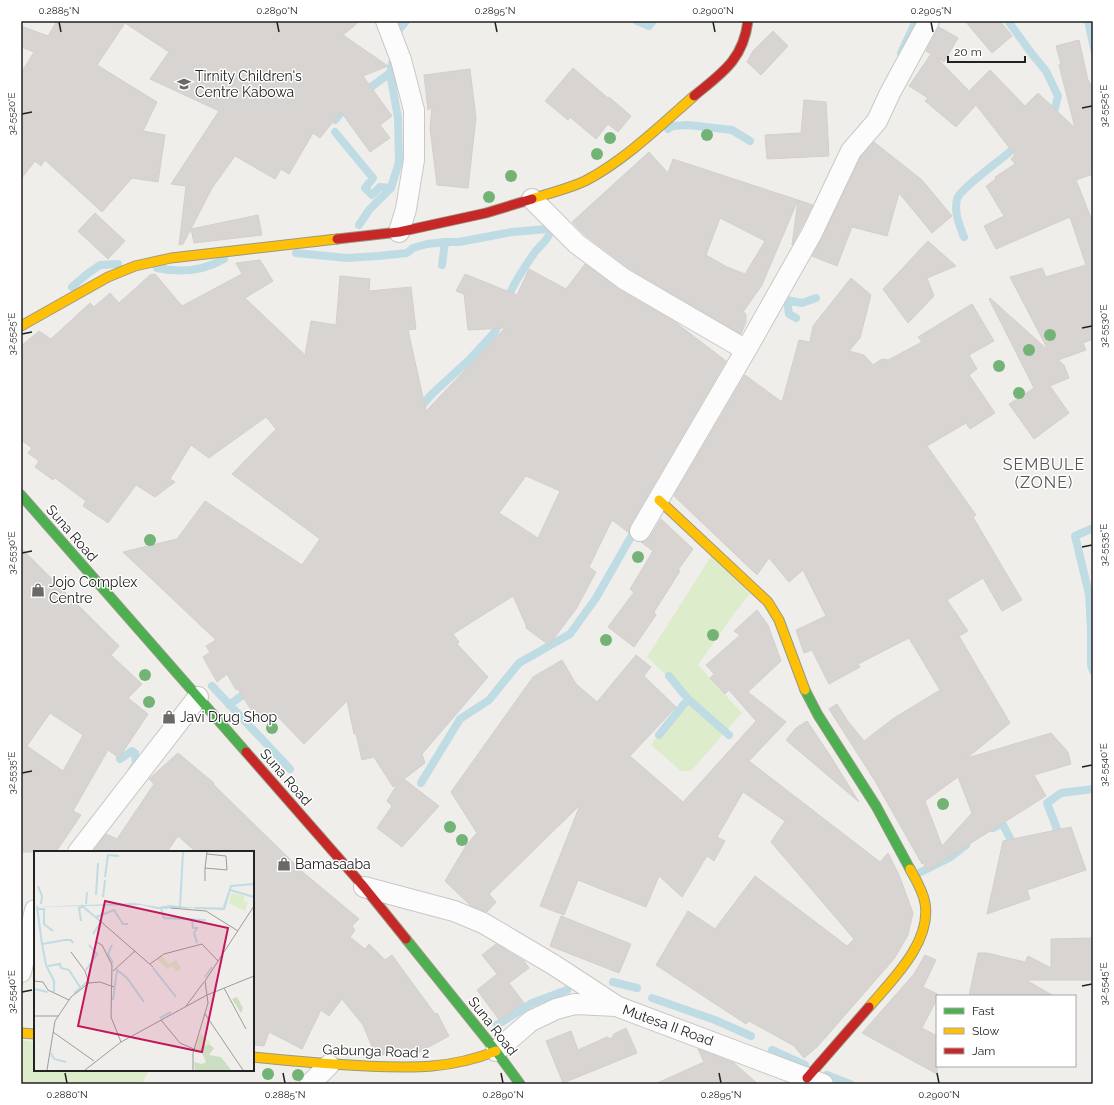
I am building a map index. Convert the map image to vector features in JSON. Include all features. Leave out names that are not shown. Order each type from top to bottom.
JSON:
[{"type":"street","points":[[386,21],[401,60],[414,110],[414,160],[406,209],[399,232]]},
{"type":"street","points":[[21,326],[108,277],[135,266],[171,258],[399,232],[486,213],[532,200],[584,181],[606,168],[638,144],[725,70],[736,58],[743,44],[748,21]]},
{"type":"street","points":[[640,532],[660,500],[812,233],[851,151],[877,120],[929,21]]},
{"type":"street","points":[[532,200],[577,244],[624,279],[746,350]]},
{"type":"street","name":"Suna Road","points":[[21,495],[274,786],[364,887],[496,1051],[520,1084]]},
{"type":"street","points":[[660,500],[768,602],[779,620],[809,698],[881,813],[920,886],[926,909],[924,930],[917,946],[904,966],[815,1081]]},
{"type":"street","points":[[79,851],[198,697]]},
{"type":"street","points":[[364,887],[454,911],[483,924],[554,965],[616,1006]]},
{"type":"street","points":[[21,972],[34,914]]},
{"type":"street","name":"Mutesa II Road","points":[[496,1051],[531,1021],[556,1009],[575,1004],[616,1006],[815,1081]]},
{"type":"street","points":[[21,1033],[34,1034]]},
{"type":"street","name":"Gabunga Road 2","points":[[254,1057],[329,1064],[426,1068],[446,1066],[480,1058],[496,1051]]},
{"type":"street","points":[[310,1084],[329,1064]]},
{"type":"green space","points":[[712,555],[750,594],[736,611],[698,665],[742,713],[691,771],[681,771],[651,745],[687,696],[647,657]]},
{"type":"green space","points":[[21,1040],[34,1042],[34,1071],[148,1071],[142,1084],[21,1084]]},
{"type":"water","points":[[1084,21],[1093,21],[1093,63]]},
{"type":"building","points":[[57,21],[360,21],[343,35],[388,66],[363,76],[392,116],[380,125],[390,138],[370,152],[341,112],[320,138],[313,133],[289,174],[281,169],[275,179],[235,156],[212,188],[183,244],[179,245],[186,186],[171,184],[219,111],[150,79],[169,52],[125,23],[97,65],[157,102],[143,131],[165,135],[158,182],[132,178],[102,212],[45,160],[41,166],[35,161],[21,179],[21,73],[34,52],[21,47],[21,26],[48,36]]},
{"type":"building","points":[[965,21],[1000,21],[1012,36],[992,53]]},
{"type":"building","points":[[939,27],[958,38],[944,62],[936,57],[969,91],[990,70],[1025,106],[1038,93],[1075,128],[1059,65],[1061,64],[1056,46],[1079,40],[1088,80],[1093,88],[1093,174],[1076,180],[1093,223],[1093,339],[1083,343],[1086,350],[1058,360],[1064,365],[1069,378],[1050,386],[1069,413],[1034,439],[1009,404],[1034,388],[989,299],[990,298],[1048,350],[1010,277],[1042,268],[1046,277],[1086,265],[1070,217],[996,249],[984,226],[1004,216],[986,186],[996,179],[995,177],[1015,164],[1011,159],[1015,155],[976,105],[956,127],[925,101],[928,98],[909,86],[931,54],[926,51]]},
{"type":"building","points":[[773,31],[788,46],[761,75],[747,62],[753,51]]},
{"type":"building","points":[[573,68],[631,116],[618,132],[608,124],[596,139],[570,117],[568,120],[545,101]]},
{"type":"building","points":[[470,69],[476,118],[468,188],[437,185],[430,128],[432,107],[428,110],[424,75]]},
{"type":"building","points":[[804,100],[826,102],[829,156],[767,159],[765,135],[801,133]]},
{"type":"building","points":[[874,142],[922,180],[952,216],[932,233],[899,193],[887,236],[852,227],[837,266],[812,256],[861,157]]},
{"type":"building","points":[[649,152],[668,173],[673,159],[798,200],[762,285],[743,312],[746,314],[746,322],[741,334],[630,269],[585,235],[572,222]],"holes":[[[720,218],[765,241],[745,274],[727,267],[706,255]]]},
{"type":"building","points":[[798,200],[813,205],[792,245]]},
{"type":"building","points":[[95,213],[125,241],[108,259],[78,231]]},
{"type":"building","points":[[258,215],[262,235],[194,243],[191,229]]},
{"type":"building","points":[[928,241],[956,266],[927,278],[934,296],[908,323],[883,289]]},
{"type":"building","points":[[260,260],[273,281],[245,298],[305,355],[311,321],[336,325],[340,276],[370,279],[369,291],[411,287],[416,329],[408,330],[426,411],[505,328],[468,330],[464,294],[456,291],[465,274],[517,295],[529,269],[566,289],[585,264],[618,289],[675,322],[726,361],[630,525],[629,533],[612,520],[589,567],[596,572],[576,609],[549,645],[526,628],[513,596],[453,634],[459,642],[457,644],[488,677],[422,754],[425,763],[404,779],[439,806],[402,847],[377,828],[392,806],[387,801],[398,783],[393,787],[374,757],[362,760],[356,734],[354,734],[347,701],[304,744],[273,712],[258,721],[238,689],[236,690],[227,674],[217,682],[203,657],[210,652],[206,646],[216,640],[123,552],[177,539],[205,501],[302,565],[320,539],[232,474],[276,429],[266,417],[209,458],[191,445],[170,479],[175,482],[155,497],[136,485],[108,523],[83,506],[86,501],[55,478],[53,480],[35,467],[39,461],[28,453],[32,448],[21,440],[21,346],[39,331],[51,339],[90,303],[94,307],[110,293],[119,303],[150,275],[155,274],[182,306],[242,274],[236,263]],"holes":[[[526,476],[560,491],[538,538],[499,513]]]},
{"type":"building","points":[[851,278],[871,295],[860,338],[849,351],[864,355],[873,365],[882,359],[888,360],[922,342],[918,337],[972,304],[994,341],[969,355],[977,369],[969,375],[995,413],[970,429],[966,423],[927,446],[976,515],[973,517],[1022,600],[1002,611],[983,578],[947,600],[968,631],[959,636],[1010,723],[967,758],[1051,733],[1068,752],[1071,764],[1034,775],[1046,796],[928,870],[924,865],[927,862],[922,864],[875,781],[829,709],[837,704],[847,720],[864,741],[894,718],[940,690],[909,638],[858,664],[860,667],[829,684],[812,650],[804,653],[796,630],[826,616],[803,570],[789,582],[769,558],[757,575],[674,496],[745,375],[782,402],[799,340],[810,342],[813,326]],"holes":[[[958,777],[972,813],[942,846],[925,801]]]},
{"type":"building","points":[[661,519],[693,549],[678,570],[680,571],[654,612],[656,615],[634,647],[608,627],[634,592],[630,589],[653,551],[641,542],[646,541],[650,537]]},
{"type":"building","points":[[21,548],[119,646],[111,655],[142,684],[128,698],[148,714],[119,758],[108,750],[73,811],[81,815],[57,851],[21,852]],"holes":[[[50,713],[83,735],[63,771],[27,746]]]},
{"type":"building","points":[[757,610],[768,625],[781,661],[748,692],[786,722],[749,761],[880,862],[888,853],[899,875],[913,913],[908,935],[894,959],[818,1046],[804,1058],[794,1046],[749,1021],[746,1024],[656,965],[688,911],[715,929],[755,876],[847,946],[854,939],[771,842],[785,821],[743,792],[717,837],[725,841],[714,861],[707,856],[682,897],[659,876],[646,907],[578,880],[564,915],[540,906],[580,805],[489,894],[496,902],[487,912],[470,905],[445,881],[467,844],[477,833],[451,792],[533,677],[562,660],[576,684],[597,702],[636,655],[651,667],[644,676],[676,707],[630,756],[683,802],[756,721],[729,690],[725,694],[710,678],[714,674],[706,665],[740,635],[734,631]]},
{"type":"building","points":[[807,721],[859,802],[786,740],[796,728]]},
{"type":"building","points":[[178,753],[214,783],[213,784],[304,873],[359,919],[352,926],[355,930],[350,937],[365,949],[369,944],[385,960],[392,955],[435,1014],[437,1013],[449,1036],[416,1054],[415,1051],[404,1055],[401,1047],[384,1055],[375,1054],[363,1025],[342,999],[329,1016],[321,1010],[302,1049],[269,1032],[264,1046],[254,1045],[254,851],[195,851],[178,836],[168,851],[94,851],[106,834],[117,839],[154,784],[149,779]]},
{"type":"building","points":[[1071,827],[1086,870],[1027,890],[1030,899],[987,914],[1003,841]]},
{"type":"building","points":[[561,916],[631,944],[619,973],[550,946]]},
{"type":"building","points":[[1093,938],[1093,980],[1026,980],[1052,995],[969,995],[978,953],[987,953],[1025,962],[1028,956],[1051,968],[1051,939]]},
{"type":"building","points":[[496,944],[524,961],[529,968],[509,983],[524,1003],[500,1021],[477,990],[497,974],[482,955]]},
{"type":"building","points":[[925,955],[936,960],[923,987],[939,995],[936,995],[936,1001],[922,1028],[936,1035],[937,1074],[862,1033],[914,974]]},
{"type":"building","points":[[626,1028],[637,1053],[563,1083],[546,1041],[571,1031],[578,1050],[607,1037],[611,1039],[614,1034]]},
{"type":"building","points":[[698,1049],[734,1063],[758,1084],[655,1084],[704,1062]]},
{"type":"waterway","points":[[397,38],[398,31],[406,21]]},
{"type":"waterway","points":[[637,21],[649,26],[653,21]]},
{"type":"waterway","points":[[901,53],[916,21]]},
{"type":"waterway","points":[[1008,21],[1046,71],[1058,96],[1054,112],[1048,117]]},
{"type":"waterway","points":[[363,93],[390,73],[394,55]]},
{"type":"waterway","points":[[359,225],[369,210],[391,188],[399,162],[398,118],[390,73]]},
{"type":"waterway","points":[[335,120],[347,105]]},
{"type":"waterway","points":[[668,129],[672,126],[688,125],[732,130],[750,141]]},
{"type":"waterway","points":[[335,132],[373,178],[365,188],[372,195],[380,187],[391,188]]},
{"type":"waterway","points":[[964,237],[957,214],[957,199],[966,187],[1019,144]]},
{"type":"waterway","points":[[296,253],[347,258],[378,256],[407,253],[413,248],[427,244],[459,242],[512,232],[548,229],[550,232],[548,238],[535,252],[523,270],[506,302]]},
{"type":"waterway","points":[[442,265],[445,242]]},
{"type":"waterway","points":[[157,268],[166,270],[191,270],[208,266],[224,259]]},
{"type":"waterway","points":[[72,287],[100,265],[118,264]]},
{"type":"waterway","points":[[776,298],[802,303],[816,298]]},
{"type":"waterway","points":[[787,300],[789,314],[796,318]]},
{"type":"waterway","points":[[418,410],[432,394],[469,360],[495,332],[500,319]]},
{"type":"waterway","points":[[421,783],[460,719],[489,700],[519,663],[570,634],[596,598],[636,528]]},
{"type":"waterway","points":[[1093,528],[1075,536],[1089,594],[1091,665],[1093,671]]},
{"type":"waterway","points":[[669,676],[688,699],[729,735]]},
{"type":"waterway","points":[[212,686],[290,769]]},
{"type":"waterway","points":[[229,705],[251,689]]},
{"type":"waterway","points":[[659,735],[688,699]]},
{"type":"waterway","points":[[120,759],[132,751],[135,753],[136,764],[132,770]]},
{"type":"waterway","points":[[1051,840],[1057,829],[1047,803],[1061,793],[1093,789]]},
{"type":"waterway","points":[[993,828],[1002,823],[1013,844],[1017,845]]},
{"type":"waterway","points":[[919,873],[949,858],[966,845]]},
{"type":"waterway","points":[[613,982],[637,988]]},
{"type":"waterway","points":[[497,1025],[532,1003],[567,990]]},
{"type":"waterway","points":[[652,998],[715,1020],[751,1036]]},
{"type":"waterway","points":[[772,1050],[805,1065]]},
{"type":"waterway","points":[[827,1075],[850,1084]]},
{"type":"traffic: fast","points":[[21,495],[246,752]]},
{"type":"traffic: fast","points":[[805,690],[818,715],[876,806],[910,869]]},
{"type":"traffic: fast","points":[[406,939],[496,1051],[520,1084]]},
{"type":"traffic: slow","points":[[532,199],[579,184],[600,173],[642,142],[694,96]]},
{"type":"traffic: slow","points":[[21,326],[108,277],[135,266],[171,258],[337,239]]},
{"type":"traffic: slow","points":[[659,500],[768,602],[779,620],[805,690]]},
{"type":"traffic: slow","points":[[869,1007],[899,973],[916,946],[922,932],[926,918],[925,903],[921,890],[910,869]]},
{"type":"traffic: slow","points":[[21,1033],[34,1034]]},
{"type":"traffic: slow","points":[[254,1057],[384,1067],[416,1067],[448,1064],[479,1057],[496,1051]]},
{"type":"traffic: jam","points":[[694,96],[714,80],[736,56],[741,46],[748,21]]},
{"type":"traffic: jam","points":[[337,239],[399,232],[486,213],[532,199]]},
{"type":"traffic: jam","points":[[246,752],[364,887],[406,939]]},
{"type":"traffic: jam","points":[[807,1078],[869,1007]]},
{"type":"place","name":"Tirnity Children's Centre Kabowa","points":[[184,84]]},
{"type":"place","name":"Jojo Complex Centre","points":[[38,590]]},
{"type":"place","name":"Javi Drug Shop","points":[[169,717]]},
{"type":"place","name":"Bamasaaba","points":[[284,864]]},
{"type":"district","name":"SEMBULE (ZONE)","points":[[1044,473]]}]
